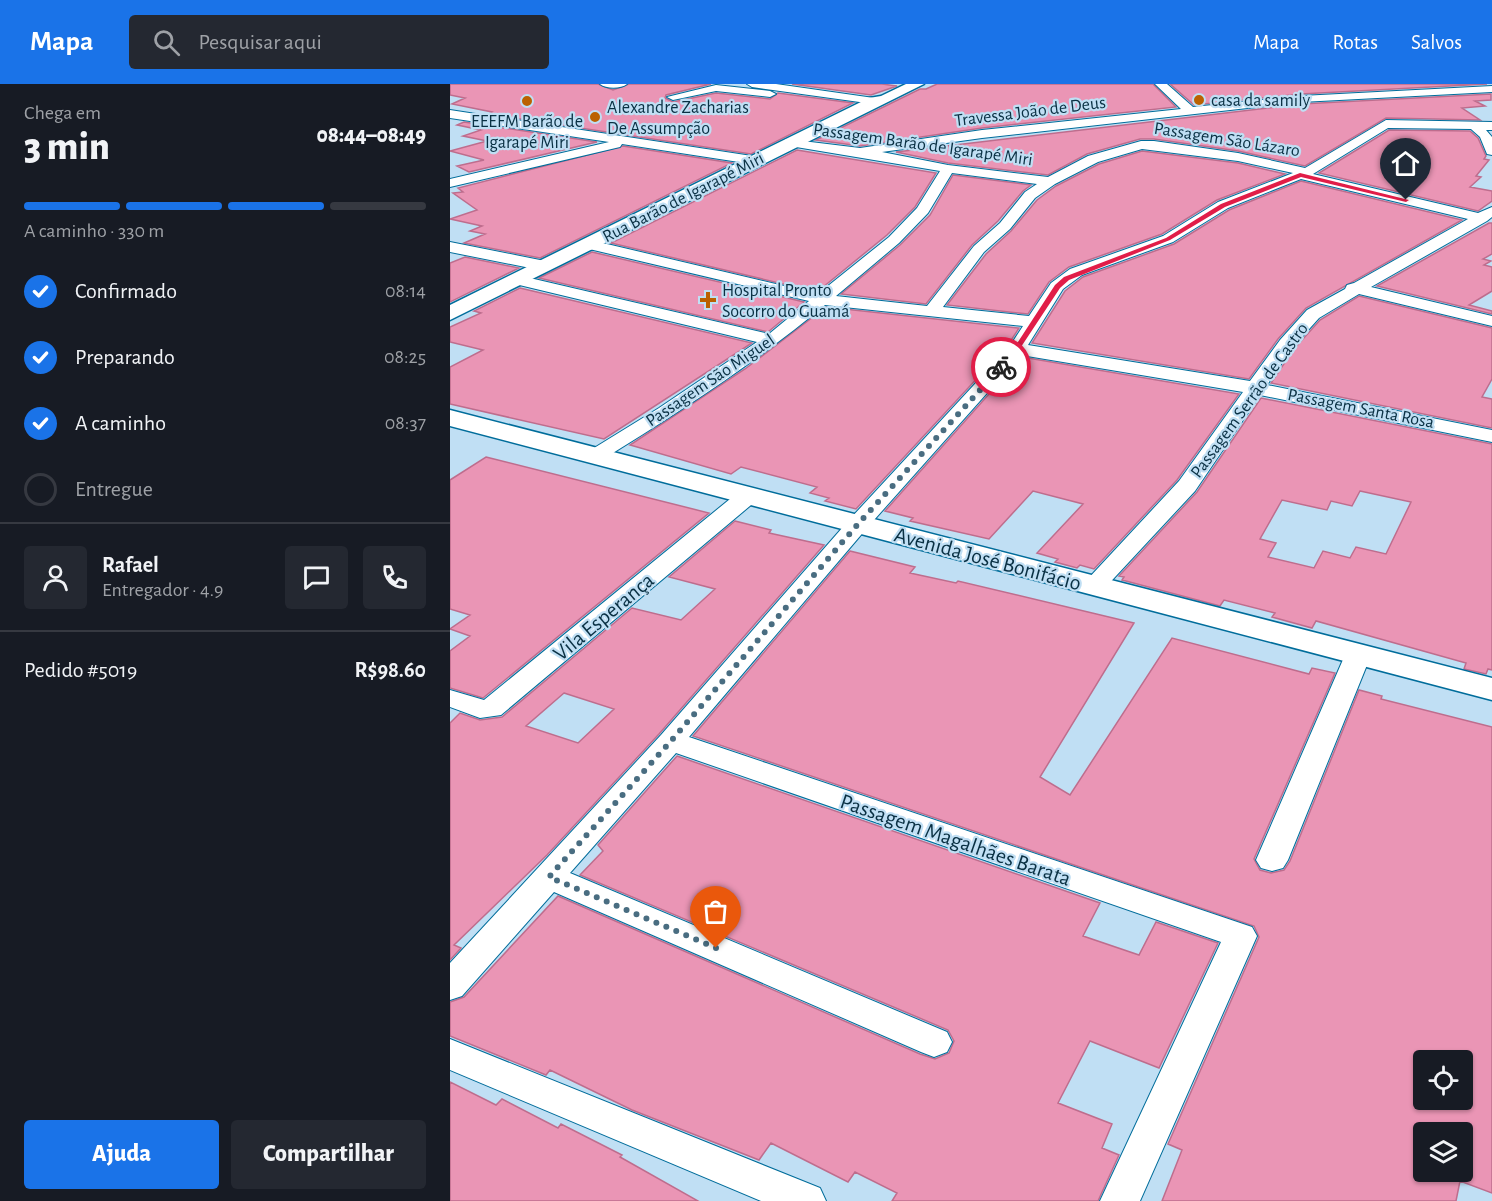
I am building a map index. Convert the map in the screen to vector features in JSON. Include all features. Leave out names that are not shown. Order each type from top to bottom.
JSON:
[{"type":"main road","name":"Rua Barão de Igarapé Miri","points":[[450,313],[590,245],[752,160],[874,101],[884,100],[917,84]]},
{"type":"main road","name":"Avenida José Bonifácio","points":[[450,418],[1492,689]]},
{"type":"street","points":[[605,84],[622,84]]},
{"type":"street","points":[[752,84],[874,101]]},
{"type":"street","points":[[1160,84],[1189,110]]},
{"type":"street","points":[[673,98],[716,88],[769,95],[785,88]]},
{"type":"street","name":"Travessa João de Deus","points":[[860,152],[982,134],[1189,110],[1490,88]]},
{"type":"street","points":[[1359,96],[1380,117],[1492,126]]},
{"type":"street","points":[[1143,104],[1156,114]]},
{"type":"street","points":[[1108,107],[1127,117]]},
{"type":"street","points":[[450,114],[752,160]]},
{"type":"street","points":[[450,986],[671,741],[858,524],[1017,349],[1057,286],[1076,273],[1168,239],[1223,206],[1304,173],[1380,117]]},
{"type":"street","points":[[1475,126],[1485,135],[1492,151]]},
{"type":"street","points":[[450,183],[627,142]]},
{"type":"street","name":"Passagem Barão de Igarapé Miri","points":[[789,142],[860,152],[948,169],[1050,181]]},
{"type":"street","name":"Passagem São Lázaro","points":[[1050,181],[1093,159],[1141,145],[1238,157],[1488,216]]},
{"type":"street","name":"Passagem São Miguel","points":[[593,457],[666,412],[772,340],[904,230],[923,210],[948,169]]},
{"type":"street","points":[[932,311],[979,249],[1005,226],[1030,195],[1050,181]]},
{"type":"street","name":"Passagem Serrão de Castro","points":[[1094,586],[1187,486],[1304,322],[1353,288],[1488,216]]},
{"type":"street","points":[[590,245],[820,299],[1033,322]]},
{"type":"street","points":[[450,248],[545,266]]},
{"type":"street","points":[[518,280],[772,340]]},
{"type":"street","points":[[1353,288],[1487,316]]},
{"type":"street","name":"Passagem Santa Rosa","points":[[1017,349],[1257,388],[1492,436]]},
{"type":"street","name":"Vila Esperança","points":[[450,698],[480,709],[491,709],[749,495]]},
{"type":"street","points":[[1272,860],[1358,655]]},
{"type":"street","name":"Passagem Magalhães Barata","points":[[671,741],[1240,936],[1120,1201]]},
{"type":"street","points":[[549,877],[934,1042]]},
{"type":"street","points":[[450,1054],[806,1201]]},
{"type":"building","points":[[450,84],[598,84],[613,90],[629,84],[711,84],[666,95],[665,98],[673,102],[716,93],[770,99],[778,93],[853,103],[751,154],[489,114],[492,112],[452,104],[465,98],[450,95]]},
{"type":"building","points":[[792,84],[882,84],[897,86],[871,95]]},
{"type":"building","points":[[937,84],[1153,84],[1176,107],[982,128],[860,146],[816,140],[920,89]]},
{"type":"building","points":[[1170,84],[1487,84],[1301,94],[1194,105]]},
{"type":"building","points":[[1491,94],[1491,100],[1475,101],[1485,106],[1462,108],[1480,120],[1386,118],[1305,166],[1238,151],[1154,139],[1140,139],[1087,154],[1048,175],[948,163],[896,152],[1301,104]]},
{"type":"building","points":[[464,122],[597,142],[469,172],[457,166],[484,160],[450,151],[487,141],[463,136],[481,130],[457,125]]},
{"type":"building","points":[[1389,130],[1470,131],[1478,138],[1486,156],[1484,159],[1489,160],[1476,176],[1481,177],[1470,187],[1492,191],[1492,201],[1478,211],[1319,173]]},
{"type":"building","points":[[623,146],[732,163],[540,258],[464,243],[485,234],[470,231],[482,226],[450,219],[477,210],[453,193],[463,192],[458,188]]},
{"type":"building","points":[[797,150],[936,173],[915,207],[887,235],[817,292],[611,243]]},
{"type":"building","points":[[1142,151],[1238,163],[1285,174],[1217,200],[1162,234],[1069,267],[1049,282],[1028,314],[947,305],[986,254],[1011,231],[1037,200],[1056,186],[1099,164]]},
{"type":"building","points":[[953,175],[1031,185],[972,245],[926,304],[841,294],[900,245],[930,215]]},
{"type":"building","points":[[1301,181],[1462,220],[1306,308],[1278,339],[1249,379],[1032,343],[1065,291],[1083,277],[1174,244],[1229,210]]},
{"type":"building","points":[[1492,223],[1492,254],[1483,259],[1491,261],[1484,265],[1492,267],[1492,291],[1469,305],[1492,311],[1492,314],[1377,286]]},
{"type":"building","points":[[592,252],[804,302],[768,332],[539,278]]},
{"type":"building","points":[[465,257],[519,268],[450,302],[450,263]]},
{"type":"building","points":[[520,288],[752,343],[604,439],[450,404],[450,367],[483,350],[450,342],[450,327],[481,313],[474,311]]},
{"type":"building","points":[[1359,296],[1492,328],[1492,379],[1482,397],[1492,399],[1492,428],[1271,383],[1294,349],[1320,320]]},
{"type":"building","points":[[826,307],[1019,328],[1008,345],[856,509],[825,501],[829,498],[810,493],[817,487],[741,467],[731,474],[630,445],[745,369]]},
{"type":"building","points":[[1022,357],[1239,394],[1177,480],[1094,569],[1080,565],[1077,568],[1055,562],[1058,559],[1037,553],[1083,504],[1033,491],[989,539],[910,521],[913,518],[885,511]]},
{"type":"building","points":[[1261,398],[1492,444],[1492,670],[1488,669],[1486,674],[1464,669],[1466,663],[1316,621],[1312,628],[1272,617],[1275,613],[1224,600],[1220,606],[1122,580],[1124,577],[1119,576],[1197,492]],"holes":[[[1360,491],[1411,502],[1386,554],[1356,547],[1350,558],[1323,551],[1314,568],[1268,557],[1276,543],[1260,539],[1282,500],[1327,510],[1331,501],[1352,506]]]},
{"type":"building","points":[[486,457],[709,513],[483,698],[450,688],[450,651],[470,636],[450,629],[470,615],[450,609],[450,480]]},
{"type":"building","points":[[735,521],[771,530],[769,533],[824,545],[659,734],[547,855],[454,945],[461,948],[450,960],[450,723],[460,713],[480,720],[502,717],[632,608],[681,620],[715,589],[669,577]],"holes":[[[564,693],[614,709],[578,743],[526,726]]]},
{"type":"building","points":[[850,551],[915,567],[910,573],[956,583],[958,581],[1134,623],[1040,777],[1070,795],[1172,638],[1309,674],[1312,668],[1335,673],[1254,859],[1260,870],[1271,873],[1284,870],[1290,861],[1359,690],[1382,696],[1381,699],[1492,727],[1492,1193],[1463,1182],[1473,1182],[1473,1122],[1413,1122],[1413,1182],[1460,1182],[1456,1201],[1162,1201],[1182,1150],[1168,1144],[1259,937],[1254,926],[693,736]]},
{"type":"building","points":[[677,756],[1100,903],[1083,936],[1139,955],[1156,922],[1218,943],[1159,1068],[1090,1041],[1058,1103],[1112,1124],[1102,1148],[1119,1155],[1098,1201],[892,1201],[897,1193],[855,1172],[848,1182],[771,1143],[759,1160],[632,1110],[550,1070],[546,1075],[450,1036],[450,1002],[464,997],[558,896],[920,1054],[935,1059],[949,1053],[954,1041],[948,1030],[580,875],[603,851],[598,845]]},
{"type":"building","points":[[450,1082],[496,1105],[502,1099],[558,1128],[561,1124],[622,1155],[620,1157],[698,1201],[450,1201]]},
{"type":"way so far","points":[[716,948],[549,877],[671,741],[858,524],[1001,367]]},
{"type":"place","name":"casa da samily","points":[[1199,100]]},
{"type":"place","name":"EEEFM Barão de Igarapé Miri","points":[[527,101]]},
{"type":"place","name":"Alexandre Zacharias De Assumpção","points":[[595,117]]},
{"type":"place","name":"Hospital Pronto Socorro do Guamá","points":[[708,300]]},
{"type":"route","points":[[1001,367],[1017,349],[1057,286],[1066,279],[1095,265],[1168,239],[1244,196],[1300,175],[1406,200]]}]
